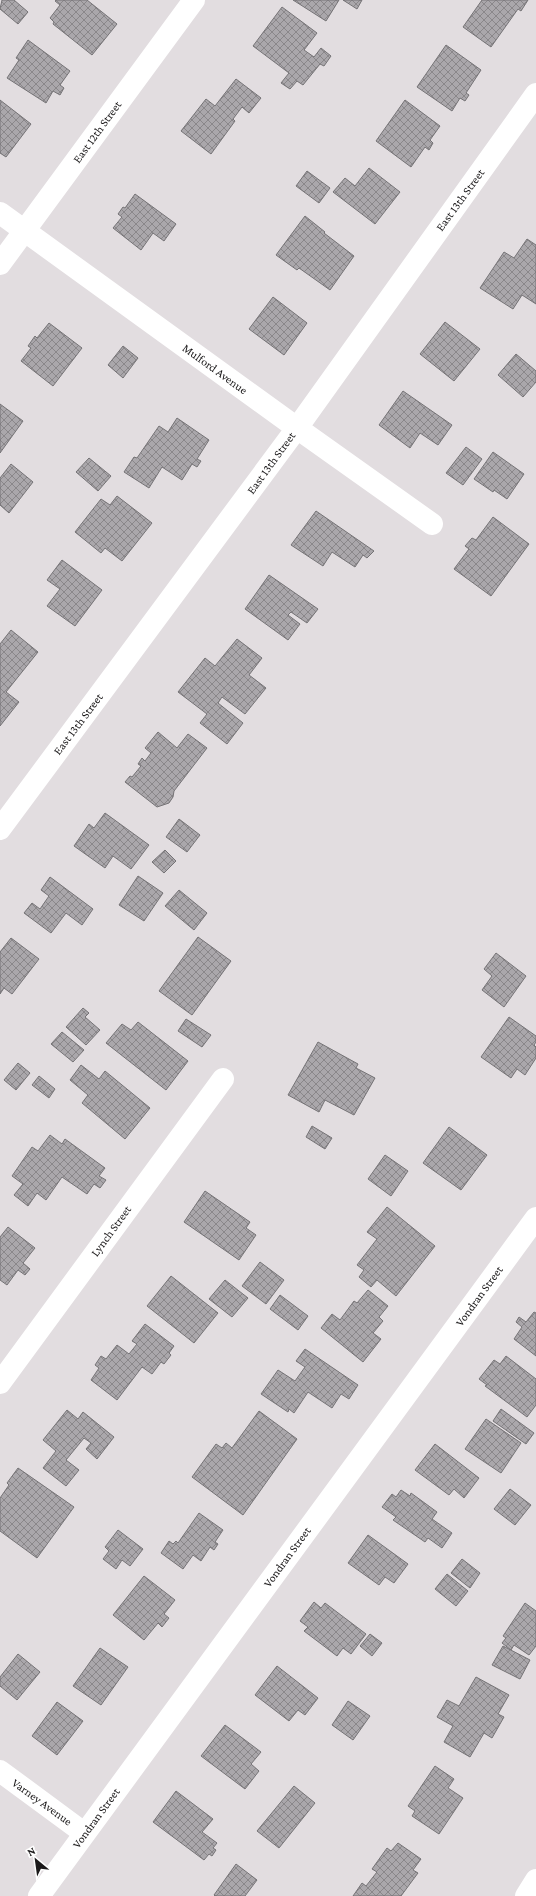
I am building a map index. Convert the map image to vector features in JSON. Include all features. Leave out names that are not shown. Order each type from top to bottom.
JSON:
[{"type":"street","name":"East 12th Street","points":[[0,264],[194,0]]},
{"type":"street","name":"East 13th Street","points":[[0,829],[297,428],[536,94]]},
{"type":"street","name":"Mulford Avenue","points":[[0,213],[432,524]]},
{"type":"street","name":"Lynch Street","points":[[0,1383],[222,1079]]},
{"type":"street","name":"Vondran Street","points":[[39,1896],[536,1218]]},
{"type":"street","name":"Varney Avenue","points":[[0,1771],[84,1833]]},
{"type":"street","points":[[526,1896],[536,1880]]},
{"type":"building","points":[[2,0],[14,0],[28,12],[18,24],[0,9]]},
{"type":"building","points":[[87,0],[117,24],[92,55],[53,24],[54,22],[50,18],[60,5],[55,1]]},
{"type":"building","points":[[293,0],[339,0],[326,21]]},
{"type":"building","points":[[343,0],[362,0],[357,9]]},
{"type":"building","points":[[482,0],[528,0],[521,11],[518,9],[491,47],[463,27]]},
{"type":"building","points":[[282,7],[317,33],[304,50],[314,57],[321,48],[331,56],[324,66],[320,64],[303,85],[297,81],[290,89],[281,83],[289,73],[253,46]]},
{"type":"building","points":[[28,40],[70,71],[60,85],[64,88],[60,95],[53,91],[46,103],[7,78],[19,60],[16,58]]},
{"type":"building","points":[[446,45],[481,70],[466,93],[469,95],[465,101],[460,98],[452,111],[417,87]]},
{"type":"building","points":[[236,79],[261,98],[249,113],[242,107],[233,119],[235,121],[211,154],[181,131],[206,99],[215,106]]},
{"type":"building","points":[[0,100],[31,124],[6,157],[0,153]]},
{"type":"building","points":[[405,100],[440,126],[430,140],[433,143],[429,150],[425,147],[411,167],[376,141]]},
{"type":"building","points":[[369,168],[400,192],[375,224],[333,192],[345,178],[355,186]]},
{"type":"building","points":[[307,171],[330,188],[319,203],[296,186]]},
{"type":"building","points":[[135,194],[176,224],[164,241],[153,233],[141,250],[113,228],[122,217],[118,214],[123,207],[125,208]]},
{"type":"building","points":[[305,216],[354,256],[330,290],[299,268],[297,270],[276,255]]},
{"type":"building","points":[[527,239],[536,245],[536,304],[522,295],[513,309],[480,288],[504,252],[514,258]]},
{"type":"building","points":[[273,297],[307,323],[284,355],[249,329]]},
{"type":"building","points":[[445,322],[480,349],[454,381],[420,354]]},
{"type":"building","points":[[49,323],[82,348],[53,386],[21,361],[31,348],[28,346],[35,336],[37,338]]},
{"type":"building","points":[[123,346],[138,358],[123,378],[108,365]]},
{"type":"building","points":[[516,354],[536,371],[536,382],[523,397],[498,375]]},
{"type":"building","points":[[403,391],[452,425],[438,445],[420,433],[410,448],[379,425]]},
{"type":"building","points":[[0,404],[23,421],[0,453]]},
{"type":"building","points":[[177,418],[209,440],[197,459],[201,461],[197,467],[192,464],[182,480],[162,467],[149,488],[124,472],[134,457],[137,458],[159,426],[168,432]]},
{"type":"building","points":[[466,447],[482,459],[463,485],[446,473]]},
{"type":"building","points":[[493,452],[524,474],[507,499],[494,490],[493,492],[474,479]]},
{"type":"building","points":[[89,458],[111,476],[98,491],[76,472]]},
{"type":"building","points":[[11,464],[33,482],[9,513],[0,505],[0,478]]},
{"type":"building","points":[[117,496],[152,523],[122,561],[105,548],[101,553],[75,532],[101,499],[110,505]]},
{"type":"building","points":[[316,511],[374,551],[367,558],[363,555],[355,567],[332,552],[323,566],[291,545]]},
{"type":"building","points":[[493,517],[529,544],[491,596],[454,569],[469,549],[465,546],[472,538],[476,540]]},
{"type":"building","points":[[62,560],[102,590],[75,626],[47,606],[60,589],[47,580]]},
{"type":"building","points":[[269,575],[318,609],[307,623],[291,612],[288,615],[300,624],[288,640],[245,609]]},
{"type":"building","points":[[11,630],[38,652],[6,692],[19,702],[0,726],[0,644]]},
{"type":"building","points":[[237,639],[262,658],[249,675],[266,688],[245,714],[222,697],[218,703],[243,723],[227,744],[200,723],[207,714],[178,692],[205,658],[215,666]]},
{"type":"building","points":[[158,732],[177,748],[188,734],[207,748],[174,791],[173,797],[169,803],[157,807],[125,782],[130,776],[132,777],[141,766],[138,764],[142,758],[145,761],[151,753],[145,748]]},
{"type":"building","points":[[105,813],[149,845],[131,869],[113,856],[105,868],[74,846],[89,824],[94,828]]},
{"type":"building","points":[[179,819],[200,835],[187,852],[166,837]]},
{"type":"building","points":[[165,850],[176,861],[164,873],[152,862]]},
{"type":"building","points":[[138,876],[163,893],[144,921],[119,905]]},
{"type":"building","points":[[50,877],[93,909],[82,925],[66,913],[51,933],[24,913],[32,903],[40,909],[49,896],[41,890]]},
{"type":"building","points":[[179,890],[207,913],[194,930],[165,906]]},
{"type":"building","points":[[198,937],[231,961],[192,1015],[159,991]]},
{"type":"building","points":[[11,938],[39,959],[12,994],[4,988],[0,994],[0,952]]},
{"type":"building","points":[[496,953],[526,976],[504,1007],[482,990],[492,976],[484,969]]},
{"type":"building","points":[[83,1008],[89,1013],[85,1017],[100,1030],[86,1045],[66,1027]]},
{"type":"building","points":[[509,1017],[536,1036],[536,1042],[534,1045],[536,1047],[536,1058],[525,1075],[517,1069],[511,1078],[481,1057]]},
{"type":"building","points":[[186,1019],[211,1035],[202,1047],[178,1031]]},
{"type":"building","points":[[138,1022],[188,1061],[166,1090],[106,1043],[122,1024],[131,1030]]},
{"type":"building","points":[[62,1032],[84,1050],[73,1062],[51,1044]]},
{"type":"building","points":[[318,1042],[358,1064],[356,1068],[375,1078],[354,1115],[325,1100],[319,1112],[288,1095]]},
{"type":"building","points":[[18,1063],[30,1073],[16,1090],[4,1080]]},
{"type":"building","points":[[81,1065],[99,1079],[105,1071],[150,1108],[125,1139],[82,1103],[88,1095],[70,1080]]},
{"type":"building","points":[[39,1076],[55,1089],[49,1098],[32,1085]]},
{"type":"building","points":[[312,1126],[332,1138],[325,1149],[306,1137]]},
{"type":"building","points":[[449,1127],[487,1155],[461,1190],[423,1163]]},
{"type":"building","points":[[50,1135],[62,1144],[65,1139],[105,1168],[99,1176],[106,1180],[100,1188],[94,1184],[87,1194],[62,1177],[46,1200],[37,1193],[28,1206],[14,1195],[23,1184],[12,1176],[32,1147],[38,1151]]},
{"type":"building","points":[[385,1155],[408,1171],[391,1196],[368,1179]]},
{"type":"building","points":[[205,1191],[250,1222],[246,1228],[256,1235],[239,1260],[184,1222]]},
{"type":"building","points":[[387,1207],[435,1246],[396,1296],[377,1280],[371,1287],[359,1277],[364,1270],[357,1265],[377,1239],[367,1232]]},
{"type":"building","points":[[8,1227],[35,1248],[23,1263],[30,1269],[25,1275],[18,1270],[7,1285],[0,1280],[0,1237]]},
{"type":"building","points":[[260,1262],[284,1280],[266,1304],[242,1286]]},
{"type":"building","points":[[171,1276],[218,1313],[194,1343],[147,1306]]},
{"type":"building","points":[[225,1280],[248,1298],[232,1317],[209,1299]]},
{"type":"building","points":[[368,1290],[388,1306],[379,1317],[383,1321],[373,1333],[381,1339],[363,1362],[321,1328],[332,1314],[340,1320],[354,1301],[357,1303]]},
{"type":"building","points":[[280,1295],[308,1316],[298,1330],[270,1309]]},
{"type":"building","points":[[534,1312],[536,1313],[536,1356],[514,1339],[522,1327],[516,1322],[519,1317],[526,1322]]},
{"type":"building","points":[[145,1324],[174,1346],[169,1353],[171,1355],[164,1364],[161,1362],[152,1374],[142,1367],[117,1400],[91,1380],[99,1368],[95,1365],[101,1356],[106,1359],[117,1345],[129,1354],[137,1344],[132,1341]]},
{"type":"building","points":[[305,1349],[358,1385],[349,1399],[341,1394],[332,1408],[308,1392],[294,1413],[289,1409],[288,1412],[261,1394],[278,1370],[295,1381],[305,1367],[296,1361]]},
{"type":"building","points":[[506,1356],[536,1379],[536,1405],[527,1417],[485,1386],[487,1385],[479,1379],[494,1360],[500,1364]]},
{"type":"building","points":[[501,1409],[534,1433],[526,1444],[493,1421]]},
{"type":"building","points":[[67,1410],[78,1419],[83,1412],[114,1437],[97,1459],[86,1449],[91,1443],[84,1438],[66,1460],[79,1470],[66,1486],[43,1468],[56,1451],[43,1440]]},
{"type":"building","points":[[259,1411],[297,1439],[243,1515],[192,1477],[216,1444],[222,1448],[226,1443],[232,1448]]},
{"type":"building","points":[[486,1419],[521,1443],[501,1473],[465,1449]]},
{"type":"building","points":[[435,1444],[479,1478],[464,1498],[454,1489],[449,1495],[415,1470]]},
{"type":"building","points":[[18,1468],[74,1507],[37,1558],[0,1531],[0,1498],[9,1485],[7,1483]]},
{"type":"building","points":[[510,1489],[531,1505],[515,1525],[494,1509]]},
{"type":"building","points":[[401,1490],[410,1496],[411,1493],[437,1512],[432,1519],[452,1533],[442,1548],[428,1538],[425,1542],[393,1520],[396,1517],[382,1507],[392,1494],[396,1497]]},
{"type":"building","points":[[199,1513],[223,1530],[215,1542],[218,1544],[214,1550],[210,1547],[201,1561],[193,1555],[183,1569],[161,1553],[169,1541],[173,1544],[176,1541],[178,1543]]},
{"type":"building","points":[[118,1530],[143,1549],[130,1566],[122,1560],[116,1569],[103,1559],[109,1551],[105,1547]]},
{"type":"building","points":[[368,1535],[408,1564],[394,1583],[385,1577],[379,1585],[348,1563]]},
{"type":"building","points":[[462,1559],[480,1573],[470,1588],[451,1573]]},
{"type":"building","points":[[447,1574],[468,1591],[456,1606],[435,1589]]},
{"type":"building","points":[[144,1576],[175,1600],[164,1614],[169,1618],[162,1627],[158,1623],[144,1640],[113,1615]]},
{"type":"building","points":[[314,1602],[321,1608],[325,1603],[366,1634],[351,1654],[343,1648],[337,1656],[304,1631],[308,1627],[300,1621]]},
{"type":"building","points":[[525,1603],[536,1611],[536,1646],[529,1655],[514,1645],[511,1650],[502,1643],[506,1638],[503,1636]]},
{"type":"building","points":[[370,1634],[382,1643],[372,1656],[360,1646]]},
{"type":"building","points":[[503,1646],[530,1660],[520,1679],[492,1665]]},
{"type":"building","points":[[100,1648],[128,1667],[101,1705],[73,1686]]},
{"type":"building","points":[[18,1654],[40,1672],[17,1700],[0,1686],[0,1677]]},
{"type":"building","points":[[277,1666],[318,1698],[305,1715],[298,1710],[289,1721],[255,1695]]},
{"type":"building","points":[[476,1677],[509,1695],[498,1714],[504,1717],[492,1738],[484,1733],[470,1757],[444,1742],[453,1726],[437,1717],[447,1700],[459,1706]]},
{"type":"building","points":[[348,1701],[370,1716],[353,1740],[332,1725]]},
{"type":"building","points":[[57,1702],[83,1721],[57,1755],[32,1736]]},
{"type":"building","points":[[225,1725],[261,1752],[251,1764],[259,1771],[245,1789],[201,1756]]},
{"type":"building","points":[[435,1766],[454,1779],[448,1788],[463,1798],[439,1834],[412,1816],[415,1811],[408,1806]]},
{"type":"building","points":[[294,1786],[315,1803],[279,1848],[257,1831]]},
{"type":"building","points":[[176,1791],[213,1819],[202,1832],[217,1843],[213,1848],[216,1850],[212,1856],[209,1854],[204,1860],[153,1822]]},
{"type":"building","points":[[398,1843],[421,1859],[413,1870],[418,1873],[401,1896],[353,1896],[362,1883],[366,1886],[377,1872],[372,1869],[387,1848],[391,1851]]},
{"type":"building","points":[[236,1864],[257,1880],[245,1896],[215,1896],[214,1895]]}]
